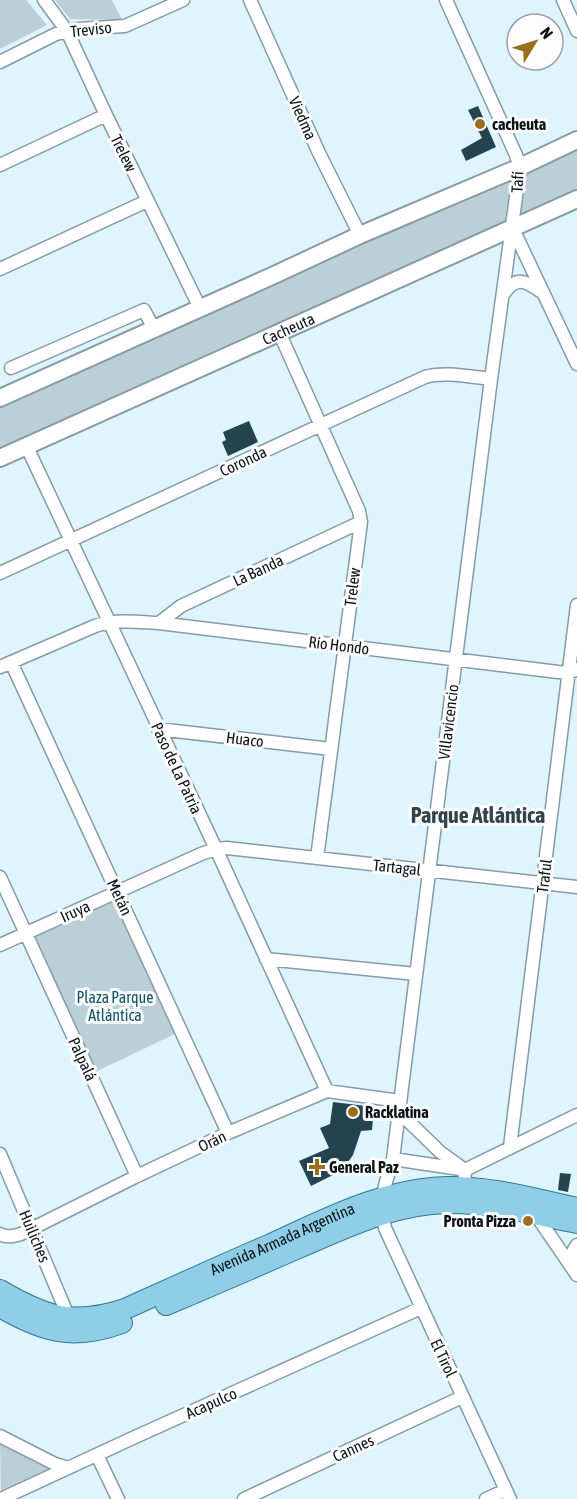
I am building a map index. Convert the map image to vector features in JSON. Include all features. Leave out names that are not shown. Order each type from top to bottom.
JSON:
[{"type":"main road","name":"Avenida Armada Argentina","points":[[0,1306],[36,1326],[57,1331],[85,1333],[105,1329],[132,1320],[361,1221],[382,1206],[464,1179],[496,1192],[577,1208]]},
{"type":"main road","name":"Avenida Armada Argentina","points":[[0,1290],[31,1307],[57,1316],[89,1318],[125,1309],[338,1213],[382,1206],[448,1203],[484,1205],[577,1223]]},
{"type":"street","name":"Trelew","points":[[45,0],[67,31],[200,308]]},
{"type":"street","name":"Treviso","points":[[0,62],[56,34],[78,29],[125,26],[183,0]]},
{"type":"street","name":"Viedma","points":[[250,0],[319,153],[360,235]]},
{"type":"street","name":"Tafí","points":[[446,0],[520,167],[512,228]]},
{"type":"street","points":[[563,0],[577,31]]},
{"type":"street","points":[[0,165],[106,115]]},
{"type":"street","points":[[1,394],[154,329],[577,140]]},
{"type":"street","name":"Cacheuta","points":[[0,458],[577,199]]},
{"type":"street","points":[[0,269],[147,201]]},
{"type":"street","points":[[512,228],[577,364]]},
{"type":"street","name":"Villavicencio","points":[[382,1206],[393,1159],[512,228]]},
{"type":"street","points":[[503,296],[508,287],[516,282],[525,281],[543,293]]},
{"type":"street","points":[[11,368],[144,310],[154,329]]},
{"type":"street","name":"Trelew","points":[[279,332],[359,511],[361,522],[318,858]]},
{"type":"street","name":"Coronda","points":[[0,573],[425,376],[491,379]]},
{"type":"street","name":"Paso de La Patria","points":[[26,445],[327,1091]]},
{"type":"street","name":"La Banda","points":[[159,622],[181,606],[361,522]]},
{"type":"street","name":"Traful","points":[[510,1147],[543,883],[573,671],[577,605]]},
{"type":"street","points":[[6,664],[108,621]]},
{"type":"street","name":"Río Hondo","points":[[108,621],[159,622],[558,672],[573,671]]},
{"type":"street","name":"Metán","points":[[6,664],[117,891],[228,1133]]},
{"type":"street","name":"Huaco","points":[[158,729],[331,749]]},
{"type":"street","name":"Tartagal","points":[[216,849],[228,848],[577,887]]},
{"type":"street","name":"Iruya","points":[[0,945],[117,891],[216,849]]},
{"type":"street","name":"Palpalá","points":[[0,877],[137,1176]]},
{"type":"street","points":[[266,959],[416,974]]},
{"type":"street","points":[[327,1091],[399,1107],[464,1179]]},
{"type":"street","name":"Orán","points":[[0,1234],[12,1237],[21,1234],[228,1133],[327,1091]]},
{"type":"street","points":[[464,1179],[510,1147],[577,1115]]},
{"type":"street","name":"Huiliches","points":[[0,1154],[69,1318]]},
{"type":"street","points":[[393,1159],[464,1179]]},
{"type":"street","name":"El Tirol","points":[[382,1206],[385,1228],[508,1494]]},
{"type":"street","points":[[537,1215],[576,1273]]},
{"type":"street","points":[[576,1273],[571,1258],[572,1251],[577,1245]]},
{"type":"street","name":"Acapulco","points":[[1,1499],[421,1308]]},
{"type":"street","name":"Cannes","points":[[243,1499],[462,1397]]},
{"type":"street","points":[[0,1436],[55,1464],[68,1468]]},
{"type":"street","points":[[97,1455],[118,1499]]},
{"type":"street","points":[[486,1499],[508,1494]]},
{"type":"green space","points":[[0,0],[26,0],[47,25],[0,49]]},
{"type":"green space","points":[[55,0],[112,0],[122,20],[70,19]]},
{"type":"green space","points":[[577,140],[577,199],[0,458],[0,398]]},
{"type":"green space","name":"Plaza Parque Atlántica","points":[[116,897],[179,1032],[93,1073],[30,935]]},
{"type":"green space","points":[[0,1443],[52,1471],[1,1493]]},
{"type":"building","name":"cacheuta","points":[[478,106],[496,147],[466,161],[461,150],[482,138],[468,110]]},
{"type":"building","points":[[249,421],[258,442],[228,456],[222,442],[226,440],[223,432]]},
{"type":"building","points":[[333,1102],[374,1107],[372,1130],[361,1131],[353,1155],[345,1166],[335,1174],[311,1186],[299,1161],[329,1148],[320,1128],[330,1124]]},
{"type":"building","points":[[560,1173],[571,1174],[568,1192],[558,1190]]},
{"type":"place","name":"cacheuta","points":[[480,124]]},
{"type":"place","name":"Racklatina","points":[[353,1112]]},
{"type":"place","name":"General Paz","points":[[317,1167]]},
{"type":"place","name":"Pronta Pizza","points":[[528,1221]]},
{"type":"district","name":"Parque Atlántica","points":[[478,815]]}]
